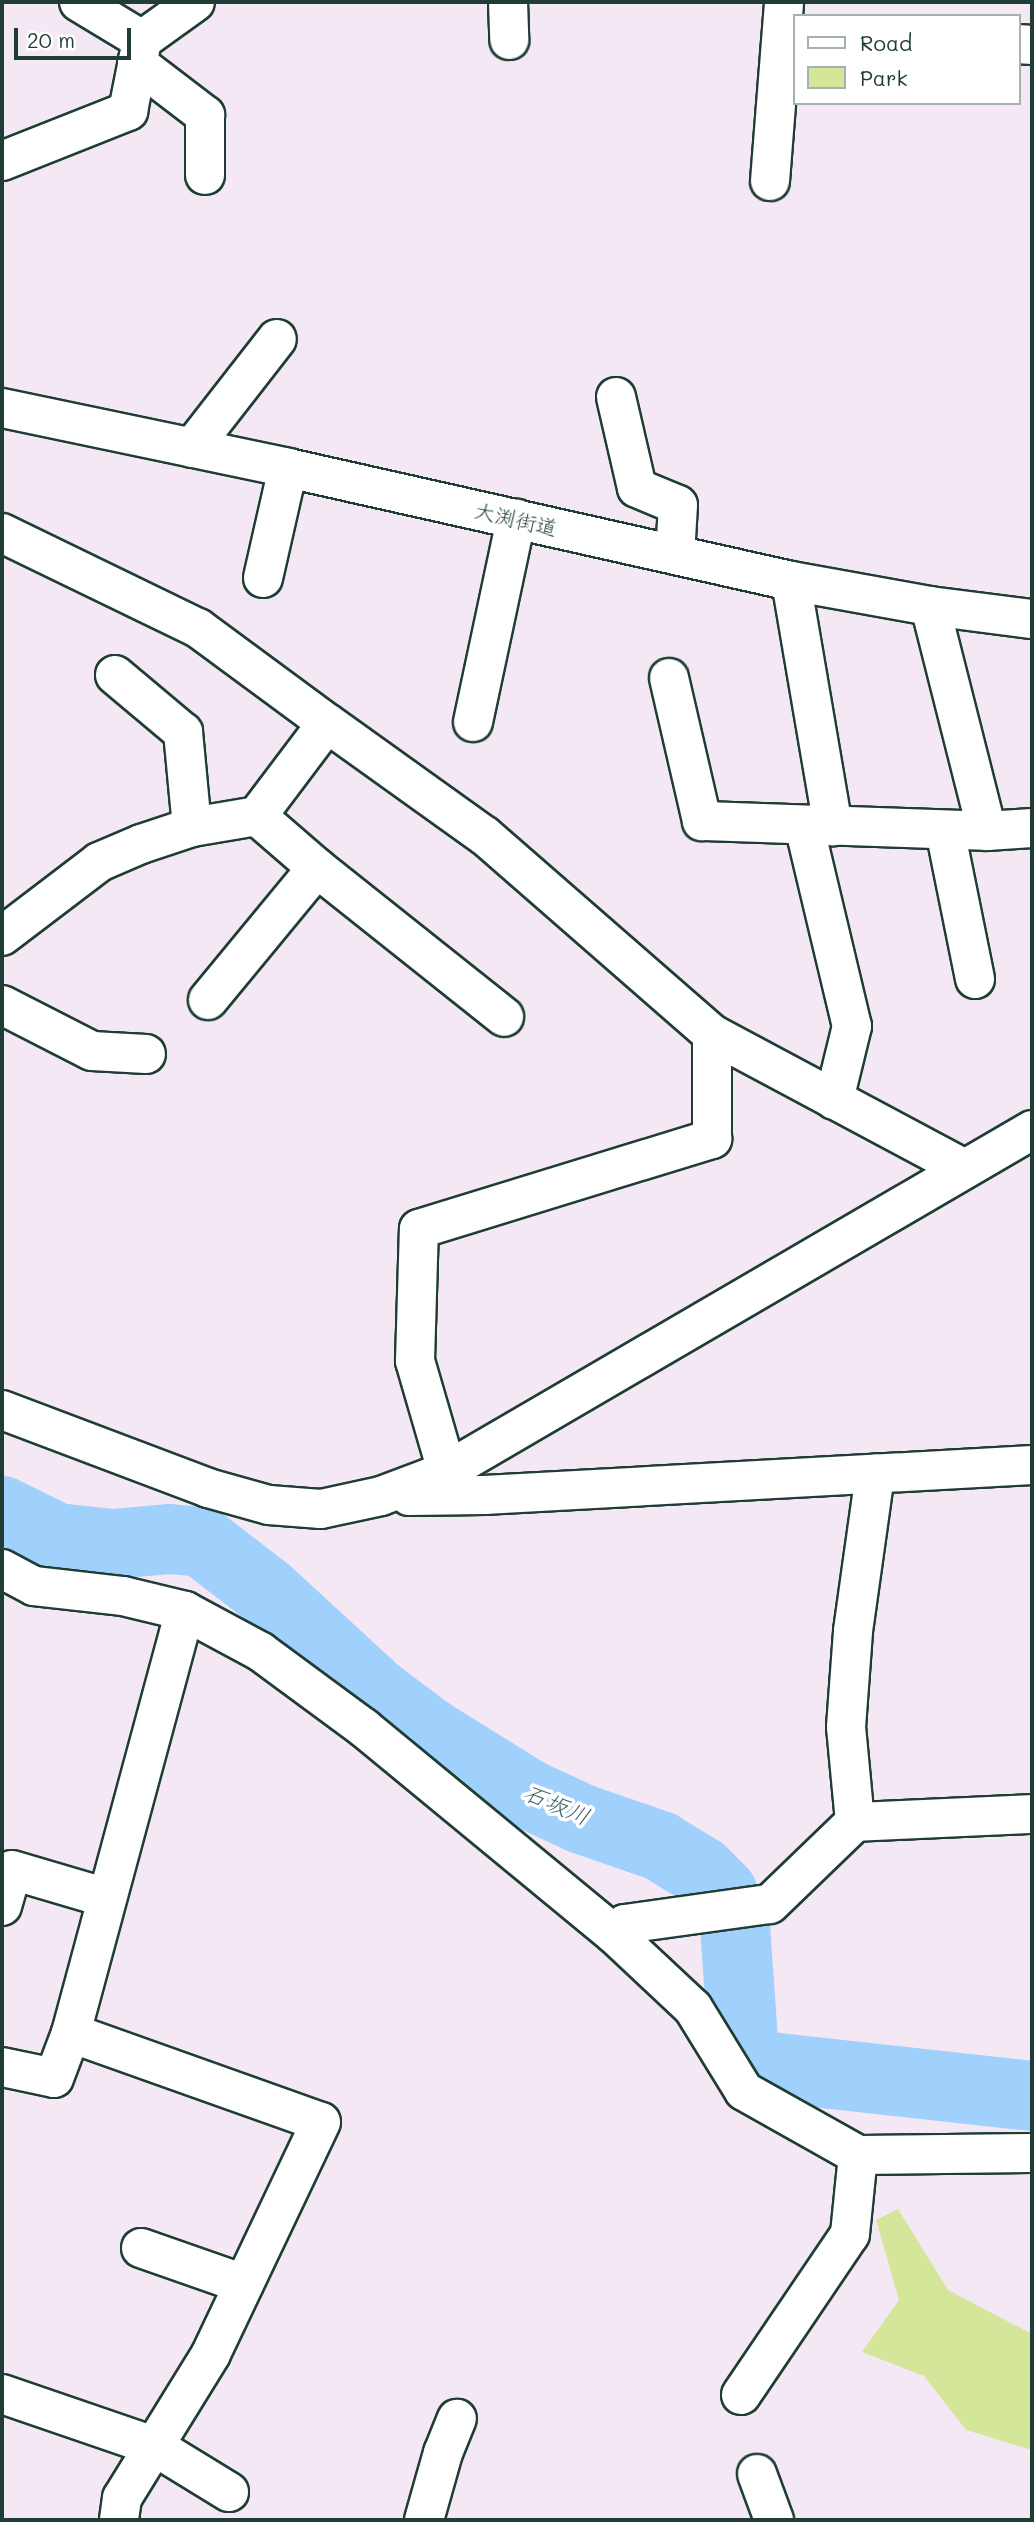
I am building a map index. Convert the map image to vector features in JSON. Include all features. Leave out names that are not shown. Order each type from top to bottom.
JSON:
[{"type":"street","points":[[79,2],[140,52],[205,115],[205,175]]},
{"type":"street","points":[[2,161],[128,111],[140,52],[195,2]]},
{"type":"street","points":[[508,2],[509,40]]},
{"type":"street","points":[[770,181],[784,2]]},
{"type":"street","points":[[192,448],[277,339]]},
{"type":"street","points":[[616,397],[637,488],[678,505],[675,555]]},
{"type":"street","name":"大渕街道","points":[[2,408],[288,468],[791,581],[930,606],[1032,619]]},
{"type":"street","points":[[263,578],[288,468]]},
{"type":"street","points":[[473,722],[516,519]]},
{"type":"street","points":[[2,533],[198,628],[485,836],[712,1034],[963,1168]]},
{"type":"street","points":[[791,581],[818,825],[852,1026],[834,1100]]},
{"type":"street","points":[[930,606],[986,831]]},
{"type":"street","points":[[115,675],[183,732],[192,827]]},
{"type":"street","points":[[669,678],[702,821],[986,831],[1032,828]]},
{"type":"street","points":[[2,936],[99,862],[192,827],[257,816],[327,723]]},
{"type":"street","points":[[257,816],[317,868],[503,1017]]},
{"type":"street","points":[[945,830],[975,979]]},
{"type":"street","points":[[208,1000],[317,868]]},
{"type":"street","points":[[2,1005],[92,1051],[146,1054]]},
{"type":"street","points":[[447,1471],[415,1361],[419,1229],[712,1139],[712,1034]]},
{"type":"street","points":[[2,1410],[208,1488],[268,1505],[321,1509],[381,1496],[447,1471],[1032,1130]]},
{"type":"street","points":[[381,1496],[484,1495],[1032,1465]]},
{"type":"street","points":[[855,1822],[846,1727],[853,1631],[875,1474]]},
{"type":"street","points":[[2,1569],[34,1586],[123,1596],[185,1611],[261,1652],[364,1728],[614,1934],[693,2008],[744,2091],[858,2155],[1032,2153]]},
{"type":"street","points":[[2,2067],[54,2078],[71,2033],[185,1611]]},
{"type":"street","points":[[614,1934],[625,1924],[770,1904],[855,1822],[1032,1814]]},
{"type":"street","points":[[2,1906],[12,1870],[107,1898]]},
{"type":"street","points":[[71,2033],[321,2122],[211,2354],[122,2498],[119,2520]]},
{"type":"street","points":[[741,2395],[850,2234],[858,2155]]},
{"type":"street","points":[[141,2248],[244,2284]]},
{"type":"street","points":[[2,2394],[154,2446],[229,2492]]},
{"type":"street","points":[[424,2520],[443,2453],[457,2419]]},
{"type":"street","points":[[757,2474],[775,2520]]},
{"type":"green space","points":[[898,2209],[948,2290],[1032,2334],[1032,2450],[966,2430],[924,2376],[862,2352],[899,2300],[876,2220]]},
{"type":"waterway","name":"石坂川","points":[[2,1511],[57,1538],[112,1544],[169,1539],[202,1542],[267,1592],[378,1694],[430,1733],[528,1794],[582,1819],[660,1846],[701,1871],[722,1892],[735,1926],[744,2055],[751,2065],[1032,2096]]}]
